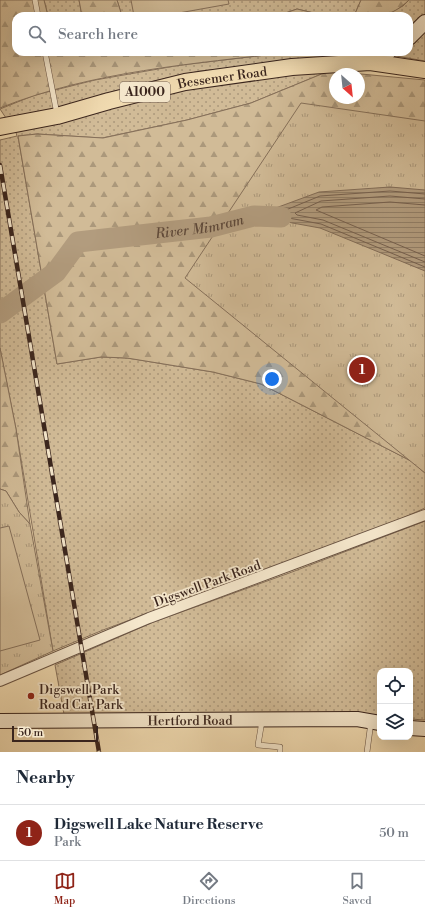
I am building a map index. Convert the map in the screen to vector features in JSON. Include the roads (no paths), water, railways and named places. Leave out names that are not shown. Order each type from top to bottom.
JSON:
[{"type":"main road","name":"Bessemer Road","points":[[0,127],[57,116],[109,101],[186,82],[292,67],[370,62],[425,70]]},
{"type":"street","points":[[413,34],[425,22]]},
{"type":"street","points":[[370,62],[381,56]]},
{"type":"street","name":"Digswell Park Road","points":[[0,681],[35,670],[149,618],[425,515]]},
{"type":"street","name":"Hertford Road","points":[[0,721],[357,719],[376,722]]},
{"type":"street","points":[[413,728],[425,729]]},
{"type":"lane","points":[[34,0],[37,12]]},
{"type":"lane","points":[[47,56],[57,116]]},
{"type":"lane","points":[[262,720],[258,745],[280,747],[280,752]]},
{"type":"lane","points":[[367,752],[376,722]]},
{"type":"water","points":[[390,187],[425,190],[425,271],[320,228],[254,216],[319,192]]},
{"type":"waterway","name":"River Mimram","points":[[0,313],[56,272],[78,242],[211,227],[254,216],[281,217]]},
{"type":"railway","points":[[0,165],[99,752]]},
{"type":"place","name":"Digswell Lake Nature Reserve","points":[[362,370]]},
{"type":"place","name":"Digswell Park Road Car Park","points":[[31,696]]}]
